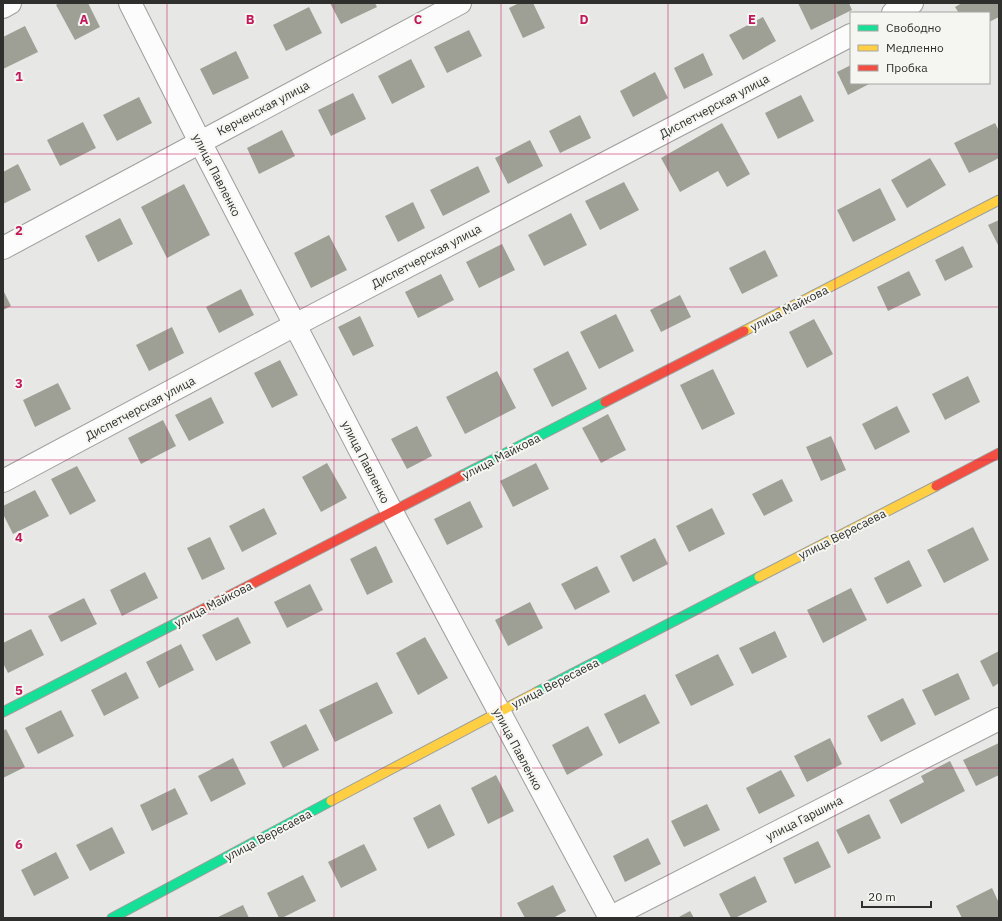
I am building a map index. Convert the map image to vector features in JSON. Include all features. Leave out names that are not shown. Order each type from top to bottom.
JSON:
[{"type":"street","points":[[3,7],[10,3]]},
{"type":"street","name":"улица Павленко","points":[[130,3],[200,142],[392,512],[610,918]]},
{"type":"street","name":"Керченская улица","points":[[3,248],[460,3]]},
{"type":"street","points":[[894,12],[912,3]]},
{"type":"street","name":"Диспетчерская улица","points":[[3,481],[295,325],[850,36]]},
{"type":"street","name":"улица Майкова","points":[[3,712],[999,200]]},
{"type":"street","name":"улица Вересаева","points":[[112,918],[499,712],[999,453]]},
{"type":"street","name":"улица Гаршина","points":[[610,918],[999,718]]},
{"type":"building","points":[[59,3],[88,3],[100,27],[75,40],[56,5]]},
{"type":"building","points":[[330,3],[375,3],[377,7],[341,24]]},
{"type":"building","points":[[519,3],[533,3],[545,28],[523,38],[509,8]]},
{"type":"building","points":[[798,3],[849,3],[852,10],[811,30]]},
{"type":"building","points":[[962,3],[999,3],[999,17],[990,22],[990,12],[958,12],[955,7]]},
{"type":"building","points":[[309,7],[322,33],[286,51],[273,25]]},
{"type":"building","points":[[763,17],[776,41],[743,60],[729,35]]},
{"type":"building","points":[[25,26],[38,52],[3,69],[3,37]]},
{"type":"building","points":[[469,30],[482,56],[447,73],[434,47]]},
{"type":"building","points":[[236,51],[249,78],[213,95],[200,69]]},
{"type":"building","points":[[703,53],[713,75],[684,89],[674,68]]},
{"type":"building","points":[[411,59],[425,87],[392,104],[378,76]]},
{"type":"building","points":[[850,66],[850,84],[869,84],[848,95],[837,72]]},
{"type":"building","points":[[655,72],[668,98],[633,117],[620,91]]},
{"type":"building","points":[[353,93],[366,119],[331,136],[318,110]]},
{"type":"building","points":[[801,95],[814,121],[778,139],[765,113]]},
{"type":"building","points":[[139,97],[152,123],[117,141],[103,115]]},
{"type":"building","points":[[580,115],[591,138],[560,153],[549,131]]},
{"type":"building","points":[[83,122],[96,148],[60,166],[47,140]]},
{"type":"building","points":[[722,123],[750,174],[727,187],[718,171],[680,192],[661,158]]},
{"type":"building","points":[[995,123],[999,131],[999,158],[969,173],[954,143]]},
{"type":"building","points":[[282,130],[295,156],[259,174],[247,148]]},
{"type":"building","points":[[530,140],[543,166],[508,184],[495,158]]},
{"type":"building","points":[[930,158],[946,185],[907,208],[891,180]]},
{"type":"building","points":[[18,164],[31,190],[3,204],[3,172]]},
{"type":"building","points":[[478,166],[490,192],[443,216],[430,190]]},
{"type":"building","points":[[624,182],[639,210],[600,230],[585,201]]},
{"type":"building","points":[[184,184],[210,235],[167,258],[141,207]]},
{"type":"building","points":[[880,188],[896,220],[853,242],[837,210]]},
{"type":"building","points":[[413,202],[425,228],[398,242],[385,216]]},
{"type":"building","points":[[571,213],[587,245],[544,266],[528,235]]},
{"type":"building","points":[[120,218],[133,244],[98,262],[85,236]]},
{"type":"building","points":[[999,220],[999,247],[988,225]]},
{"type":"building","points":[[329,235],[347,270],[311,288],[294,253]]},
{"type":"building","points":[[502,244],[515,270],[479,288],[466,262]]},
{"type":"building","points":[[963,246],[973,267],[945,281],[935,260]]},
{"type":"building","points":[[765,250],[778,276],[742,294],[729,268]]},
{"type":"building","points":[[909,271],[921,295],[888,311],[877,287]]},
{"type":"building","points":[[441,274],[454,300],[418,318],[405,292]]},
{"type":"building","points":[[241,289],[254,315],[219,333],[206,307]]},
{"type":"building","points":[[3,290],[11,306],[3,310]]},
{"type":"building","points":[[680,295],[691,317],[661,332],[650,310]]},
{"type":"building","points":[[616,314],[634,351],[599,369],[580,332]]},
{"type":"building","points":[[360,316],[374,346],[353,356],[338,327]]},
{"type":"building","points":[[814,319],[833,354],[807,368],[789,332]]},
{"type":"building","points":[[172,327],[184,353],[149,371],[136,345]]},
{"type":"building","points":[[568,351],[587,389],[552,407],[533,369]]},
{"type":"building","points":[[280,360],[298,395],[272,408],[254,373]]},
{"type":"building","points":[[713,369],[735,414],[702,430],[680,385]]},
{"type":"building","points":[[497,371],[516,408],[465,434],[446,397]]},
{"type":"building","points":[[968,376],[980,402],[945,420],[932,394]]},
{"type":"building","points":[[58,383],[71,409],[35,427],[23,400]]},
{"type":"building","points":[[211,397],[224,423],[189,441],[175,415]]},
{"type":"building","points":[[897,406],[910,432],[875,450],[862,424]]},
{"type":"building","points":[[608,414],[626,450],[601,463],[582,428]]},
{"type":"building","points":[[163,420],[176,446],[141,464],[128,438]]},
{"type":"building","points":[[417,426],[432,456],[407,469],[391,439]]},
{"type":"building","points":[[831,436],[846,470],[821,481],[806,447]]},
{"type":"building","points":[[327,463],[347,498],[321,512],[302,477]]},
{"type":"building","points":[[536,463],[549,489],[513,507],[500,481]]},
{"type":"building","points":[[77,466],[96,501],[70,515],[51,479]]},
{"type":"building","points":[[782,479],[793,501],[764,516],[752,494]]},
{"type":"building","points":[[35,490],[49,516],[13,534],[3,514],[3,506]]},
{"type":"building","points":[[470,501],[483,527],[447,545],[434,519]]},
{"type":"building","points":[[264,508],[277,534],[242,552],[229,526]]},
{"type":"building","points":[[712,508],[725,534],[689,552],[676,526]]},
{"type":"building","points":[[973,527],[989,560],[944,583],[927,550]]},
{"type":"building","points":[[210,537],[225,569],[202,580],[187,548]]},
{"type":"building","points":[[655,538],[668,564],[633,582],[620,556]]},
{"type":"building","points":[[376,546],[393,582],[367,595],[350,559]]},
{"type":"building","points":[[909,560],[922,586],[887,604],[874,578]]},
{"type":"building","points":[[597,566],[610,592],[575,610],[561,584]]},
{"type":"building","points":[[145,572],[158,598],[122,616],[110,590]]},
{"type":"building","points":[[310,584],[323,610],[287,628],[274,602]]},
{"type":"building","points":[[851,588],[867,620],[823,643],[807,610]]},
{"type":"building","points":[[84,598],[97,624],[61,642],[48,616]]},
{"type":"building","points":[[530,602],[543,628],[508,646],[495,620]]},
{"type":"building","points":[[238,617],[251,643],[216,661],[202,635]]},
{"type":"building","points":[[31,629],[44,655],[8,673],[3,663],[3,643]]},
{"type":"building","points":[[775,631],[787,657],[752,674],[739,648]]},
{"type":"building","points":[[425,637],[448,678],[418,695],[396,653]]},
{"type":"building","points":[[181,644],[194,670],[159,688],[146,662]]},
{"type":"building","points":[[999,651],[999,683],[993,687],[980,661]]},
{"type":"building","points":[[718,654],[734,685],[691,706],[675,675]]},
{"type":"building","points":[[126,672],[139,698],[104,716],[91,690]]},
{"type":"building","points":[[958,673],[970,699],[935,716],[922,690]]},
{"type":"building","points":[[377,682],[393,713],[335,742],[319,710]]},
{"type":"building","points":[[645,694],[660,723],[619,744],[604,714]]},
{"type":"building","points":[[903,698],[916,724],[881,742],[867,716]]},
{"type":"building","points":[[61,710],[74,736],[38,754],[25,728]]},
{"type":"building","points":[[306,724],[319,750],[283,768],[270,742]]},
{"type":"building","points":[[588,726],[603,755],[567,775],[552,745]]},
{"type":"building","points":[[6,729],[25,767],[3,778],[3,731]]},
{"type":"building","points":[[830,738],[842,764],[807,782],[794,756]]},
{"type":"building","points":[[999,743],[999,775],[976,786],[963,760]]},
{"type":"building","points":[[233,758],[246,784],[211,802],[198,776]]},
{"type":"building","points":[[950,761],[965,791],[901,824],[889,800],[924,782],[921,776]]},
{"type":"building","points":[[781,770],[795,796],[759,814],[746,788]]},
{"type":"building","points":[[496,775],[514,811],[488,824],[471,788]]},
{"type":"building","points":[[175,788],[188,814],[152,831],[140,805]]},
{"type":"building","points":[[440,804],[455,835],[428,849],[413,818]]},
{"type":"building","points":[[707,804],[720,830],[684,847],[671,821]]},
{"type":"building","points":[[869,814],[881,838],[848,854],[836,830]]},
{"type":"building","points":[[112,827],[125,853],[90,871],[76,845]]},
{"type":"building","points":[[648,838],[661,864],[625,882],[613,856]]},
{"type":"building","points":[[818,841],[831,867],[795,884],[783,858]]},
{"type":"building","points":[[364,844],[377,870],[341,888],[328,862]]},
{"type":"building","points":[[56,852],[69,878],[34,896],[21,870]]},
{"type":"building","points":[[303,875],[316,901],[282,918],[279,918],[267,893]]},
{"type":"building","points":[[755,876],[767,902],[735,918],[731,918],[719,894]]},
{"type":"building","points":[[553,885],[566,911],[553,918],[525,918],[517,903]]},
{"type":"building","points":[[992,888],[999,903],[999,917],[962,918],[956,906]]},
{"type":"building","points":[[243,905],[249,918],[216,918]]},
{"type":"building","points":[[690,911],[694,918],[677,918]]},
{"type":"traffic: fast","points":[[463,475],[605,402]]},
{"type":"traffic: fast","points":[[537,692],[759,577]]},
{"type":"traffic: fast","points":[[3,712],[186,618]]},
{"type":"traffic: fast","points":[[112,918],[331,801]]},
{"type":"traffic: slow","points":[[744,331],[999,200]]},
{"type":"traffic: slow","points":[[759,577],[936,486]]},
{"type":"traffic: slow","points":[[331,801],[537,692]]},
{"type":"traffic: jam","points":[[605,402],[744,331]]},
{"type":"traffic: jam","points":[[936,486],[999,453]]},
{"type":"traffic: jam","points":[[186,618],[463,475]]}]
